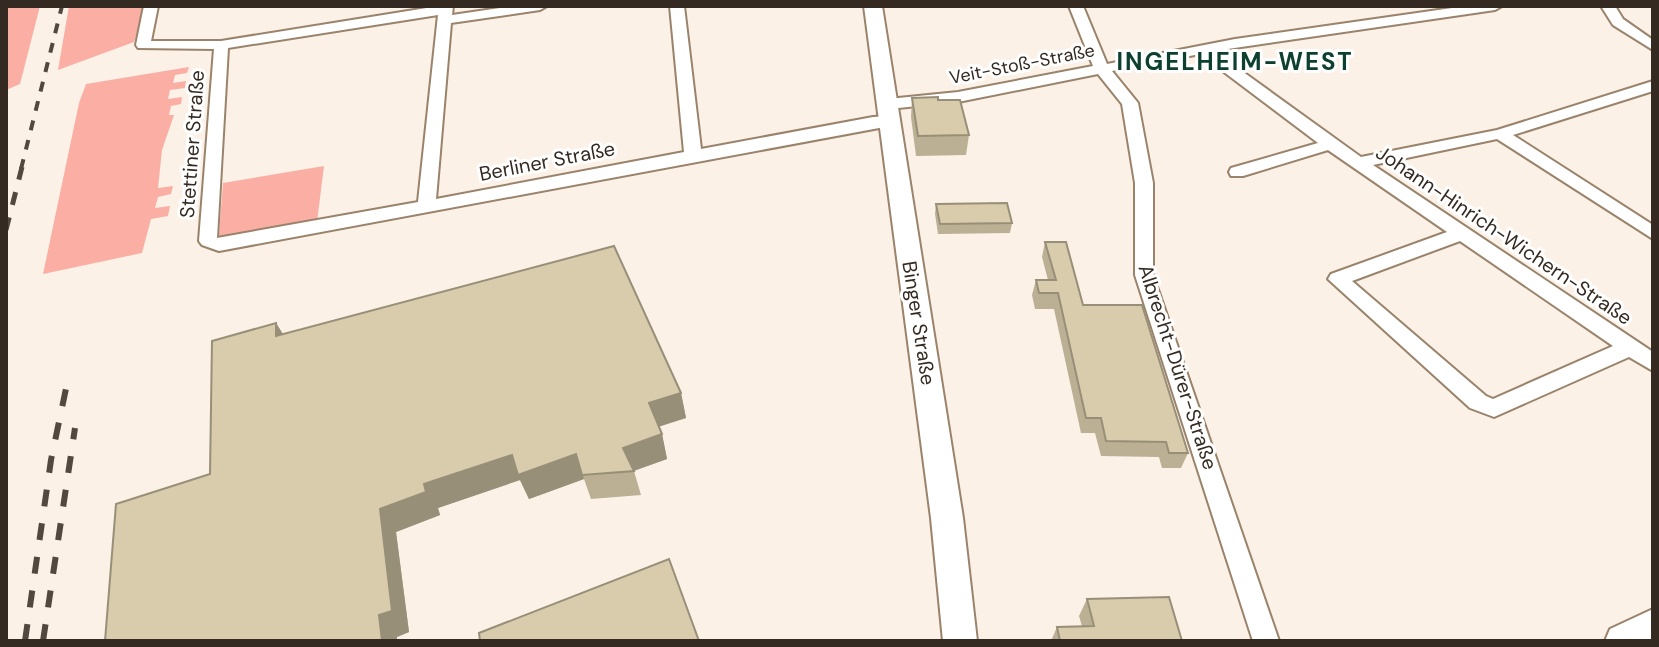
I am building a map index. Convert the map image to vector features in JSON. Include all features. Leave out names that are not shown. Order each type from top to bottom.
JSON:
[{"type":"main road","name":"Binger Straße","points":[[873,6],[946,504],[960,641]]},
{"type":"main road","points":[[1622,641],[1653,625]]},
{"type":"street","points":[[151,6],[143,45],[221,45],[446,12],[540,6]]},
{"type":"street","points":[[677,6],[693,155]]},
{"type":"street","name":"Albrecht-Dürer-Straße","points":[[1076,6],[1102,69],[1130,103],[1144,183],[1144,275],[1266,641]]},
{"type":"street","name":"Veit-Stoß-Straße","points":[[889,112],[1202,49],[1426,10],[1495,6]]},
{"type":"street","points":[[1608,6],[1618,22],[1653,46]]},
{"type":"street","points":[[426,207],[446,12]]},
{"type":"street","name":"Stettiner Straße","points":[[212,244],[208,241],[221,45]]},
{"type":"street","name":"Johann-Hinrich-Wichern-Straße","points":[[1202,49],[1330,144],[1653,363]]},
{"type":"street","points":[[1359,163],[1500,134],[1653,86]]},
{"type":"street","name":"Berliner Straße","points":[[212,244],[426,207],[693,155],[889,112]]},
{"type":"street","points":[[1500,134],[1653,233]]},
{"type":"street","points":[[1237,172],[1330,144]]},
{"type":"street","points":[[1462,233],[1338,279],[1478,402],[1494,408],[1631,347]]},
{"type":"shaded area","points":[[6,6],[40,6],[20,84],[6,90]]},
{"type":"shaded area","points":[[69,6],[145,6],[134,42],[58,70]]},
{"type":"shaded area","points":[[189,67],[187,73],[175,75],[173,83],[186,81],[185,88],[170,90],[168,99],[182,97],[181,104],[171,106],[169,115],[174,115],[162,150],[158,188],[173,186],[171,194],[158,197],[155,208],[170,206],[168,216],[151,219],[142,253],[43,274],[79,103],[86,84]]},
{"type":"shaded area","points":[[324,166],[317,222],[226,238],[219,235],[223,183]]},
{"type":"building","points":[[938,97],[938,100],[960,100],[969,135],[918,136],[912,98]]},
{"type":"building","points":[[1007,203],[1012,223],[940,224],[936,204]]},
{"type":"building","points":[[1045,242],[1066,242],[1083,305],[1142,305],[1188,453],[1169,453],[1166,442],[1106,441],[1101,418],[1086,418],[1058,293],[1039,293],[1036,280],[1056,280]]},
{"type":"building","points":[[614,246],[681,393],[649,403],[662,434],[623,448],[634,471],[582,475],[576,454],[518,475],[512,455],[424,484],[426,492],[380,509],[392,611],[379,615],[382,641],[105,641],[116,504],[210,474],[212,341],[276,323],[276,336]]},
{"type":"building","points":[[669,559],[699,641],[480,641],[479,633]]},
{"type":"building","points":[[1169,597],[1182,641],[1060,641],[1057,627],[1094,626],[1087,599]]},
{"type":"railway","points":[[21,169],[62,6]]},
{"type":"railway","points":[[6,230],[22,167]]},
{"type":"railway","points":[[25,641],[51,460],[68,379]]},
{"type":"railway","points":[[43,641],[75,428]]},
{"type":"district","name":"INGELHEIM-WEST","points":[[1235,61]]}]
